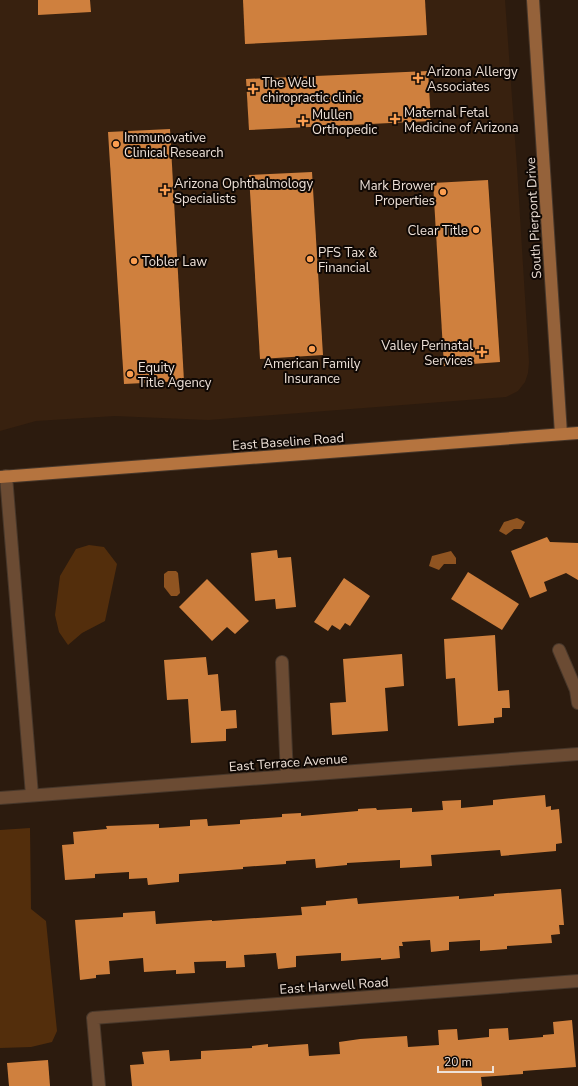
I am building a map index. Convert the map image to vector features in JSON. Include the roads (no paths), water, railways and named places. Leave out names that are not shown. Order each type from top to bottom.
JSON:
[{"type":"main road","name":"East Baseline Road","points":[[3,477],[578,433]]},
{"type":"street","name":"South Pierpont Drive","points":[[533,0],[561,434]]},
{"type":"street","points":[[3,477],[32,795]]},
{"type":"street","points":[[559,650],[576,690],[578,703]]},
{"type":"street","points":[[282,662],[287,776]]},
{"type":"street","name":"East Terrace Avenue","points":[[0,798],[578,754]]},
{"type":"street","name":"East Harwell Road","points":[[99,1086],[93,1018],[578,981]]},
{"type":"place","name":"Arizona Allergy Associates","points":[[418,78]]},
{"type":"place","name":"The Well chiropractic clinic","points":[[253,89]]},
{"type":"place","name":"Maternal Fetal Medicine of Arizona","points":[[395,119]]},
{"type":"place","name":"Mullen Orthopedic","points":[[303,121]]},
{"type":"place","name":"Immunovative Clinical Research","points":[[116,144]]},
{"type":"place","name":"Arizona Ophthalmology Specialists","points":[[165,190]]},
{"type":"place","name":"Mark Brower Properties","points":[[443,192]]},
{"type":"place","name":"Clear Title","points":[[476,230]]},
{"type":"place","name":"PFS Tax & Financial","points":[[310,259]]},
{"type":"place","name":"Tobler Law","points":[[134,261]]},
{"type":"place","name":"American Family Insurance","points":[[312,349]]},
{"type":"place","name":"Valley Perinatal Services","points":[[482,352]]},
{"type":"place","name":"Equity Title Agency","points":[[130,374]]}]
